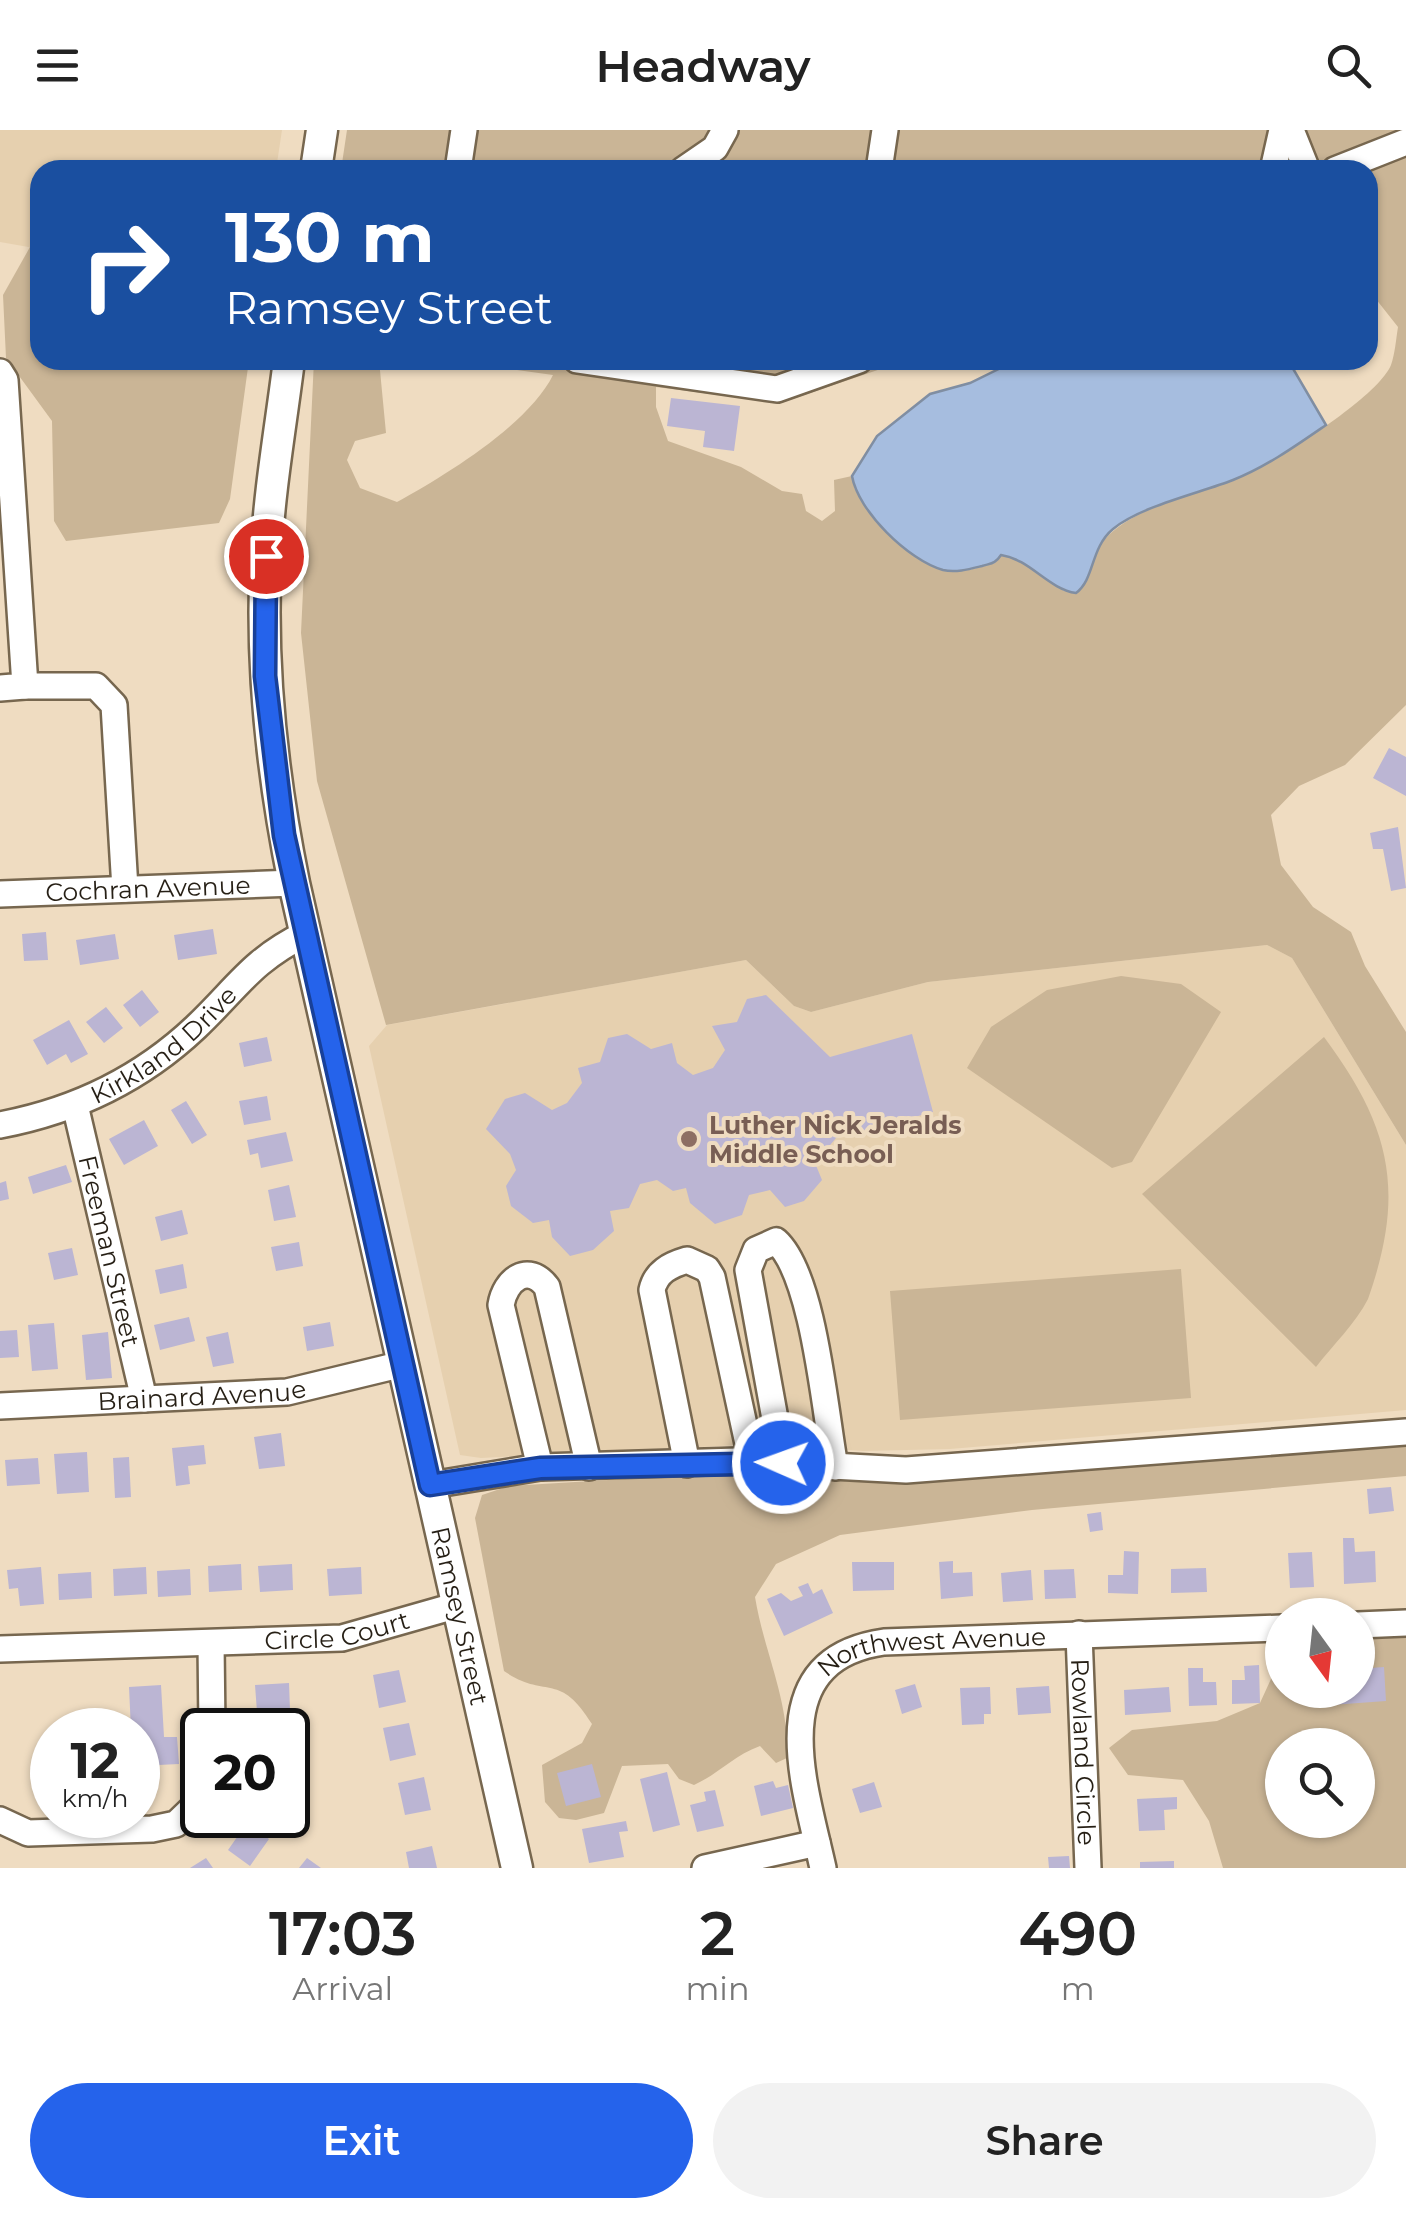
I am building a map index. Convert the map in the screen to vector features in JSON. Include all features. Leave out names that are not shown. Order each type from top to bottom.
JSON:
[{"type":"main road","points":[[318,160],[322,130]]},
{"type":"main road","name":"Ramsey Street","points":[[289,370],[270,504],[264,615],[270,731],[294,883],[518,1868]]},
{"type":"street","points":[[460,160],[464,130]]},
{"type":"street","points":[[697,160],[716,148],[724,130]]},
{"type":"street","points":[[880,160],[885,130]]},
{"type":"street","points":[[1274,160],[1282,130]]},
{"type":"street","points":[[1290,130],[1303,160]]},
{"type":"street","points":[[1361,160],[1406,142]]},
{"type":"street","points":[[686,370],[776,388],[823,370]]},
{"type":"street","points":[[0,372],[5,380],[13,687],[96,686],[114,705],[125,888]]},
{"type":"street","name":"Cochran Avenue","points":[[0,894],[294,883]]},
{"type":"street","name":"Kirkland Drive","points":[[0,1125],[75,1105],[169,1050],[254,964],[306,934]]},
{"type":"street","name":"Freeman Street","points":[[75,1105],[144,1399]]},
{"type":"street","points":[[783,1463],[748,1270],[756,1250],[776,1241],[792,1255],[804,1296],[834,1467]]},
{"type":"street","points":[[686,1464],[652,1290],[654,1279],[665,1269],[688,1260],[707,1269],[712,1277],[752,1462]]},
{"type":"street","points":[[540,1468],[501,1305],[504,1289],[512,1278],[528,1275],[540,1278],[547,1287],[589,1467]]},
{"type":"street","name":"Brainard Avenue","points":[[0,1406],[287,1392],[403,1364]]},
{"type":"street","points":[[430,1485],[540,1468],[752,1462],[906,1470],[1406,1432]]},
{"type":"street","name":"Circle Court","points":[[0,1648],[342,1638],[458,1605]]},
{"type":"street","points":[[1375,1624],[1406,1623]]},
{"type":"street","name":"Northwest Avenue","points":[[705,1868],[820,1856],[797,1728],[807,1693],[829,1665],[849,1652],[884,1642],[1265,1629]]},
{"type":"street","name":"Rowland Circle","points":[[1079,1634],[1088,1868]]},
{"type":"street","points":[[211,1644],[212,1708]]},
{"type":"street","points":[[0,1820],[28,1832],[152,1829],[180,1820]]},
{"type":"shaded area","points":[[0,130],[282,130],[278,160],[30,160],[30,247],[0,242]]},
{"type":"shaded area","points":[[347,130],[1406,130],[1406,705],[1345,765],[1299,786],[1271,815],[1281,865],[1313,907],[1351,932],[1365,966],[1406,1032],[1406,1145],[1292,958],[1267,945],[928,982],[811,1012],[794,1006],[746,960],[386,1025],[317,781],[301,633],[314,370],[380,370],[386,433],[355,441],[347,460],[360,488],[397,502],[462,463],[506,430],[553,375],[516,370],[878,370],[781,403],[656,387],[656,407],[668,441],[741,467],[782,491],[802,494],[806,511],[822,521],[835,511],[834,480],[852,476],[855,490],[969,570],[995,563],[1001,555],[1013,557],[1064,591],[1088,578],[1093,557],[1105,539],[1122,525],[1165,503],[1247,474],[1319,431],[1382,379],[1391,365],[1398,327],[1378,302],[1378,160],[342,160]]},
{"type":"shaded area","points":[[30,247],[30,370],[248,370],[230,499],[219,523],[66,541],[54,521],[52,421],[6,358],[3,295]]},
{"type":"shaded area","points":[[1267,945],[1292,958],[1406,1145],[1406,1410],[950,1449],[863,1451],[758,1444],[481,1458],[460,1455],[369,1046],[387,1025],[746,960],[794,1006],[811,1012],[928,982]]},
{"type":"shaded area","points":[[1121,976],[1181,984],[1221,1012],[1132,1162],[1112,1168],[967,1068],[991,1027],[1047,990]]},
{"type":"shaded area","points":[[1324,1037],[1347,1070],[1377,1131],[1388,1192],[1387,1225],[1368,1299],[1316,1367],[1142,1194]]},
{"type":"shaded area","points":[[1181,1269],[1191,1398],[900,1420],[890,1291]]},
{"type":"shaded area","points":[[1406,1435],[1406,1476],[1032,1510],[840,1535],[776,1564],[755,1597],[785,1717],[787,1758],[776,1763],[760,1746],[694,1785],[679,1779],[668,1764],[622,1766],[604,1813],[576,1820],[559,1818],[545,1802],[542,1765],[582,1743],[592,1724],[561,1691],[531,1684],[504,1671],[475,1518],[482,1495],[509,1486],[757,1471],[853,1482]]},
{"type":"shaded area","points":[[1406,1637],[1406,1868],[1223,1868],[1209,1821],[1183,1780],[1128,1775],[1109,1748],[1132,1730],[1217,1721],[1260,1703],[1265,1692],[1265,1708],[1375,1708],[1375,1639]]},
{"type":"water","points":[[997,370],[1294,370],[1326,425],[1245,475],[1155,507],[1113,529],[1096,554],[1087,580],[1076,593],[1001,555],[995,562],[958,571],[929,565],[887,532],[856,490],[852,476],[877,436],[930,394],[970,383]]},
{"type":"building","points":[[671,398],[740,406],[734,451],[703,447],[705,431],[667,426]]},
{"type":"building","points":[[1389,748],[1406,757],[1406,796],[1373,778]]},
{"type":"building","points":[[1398,827],[1406,888],[1391,891],[1383,849],[1373,849],[1370,833]]},
{"type":"building","points":[[213,929],[217,954],[178,960],[174,935]]},
{"type":"building","points":[[46,932],[48,960],[24,961],[22,934]]},
{"type":"building","points":[[115,934],[119,959],[80,965],[76,940]]},
{"type":"building","points":[[142,990],[159,1012],[140,1027],[123,1005]]},
{"type":"building","points":[[766,995],[830,1057],[912,1034],[933,1112],[836,1138],[815,1163],[822,1180],[804,1201],[785,1207],[770,1190],[749,1195],[742,1215],[715,1224],[690,1203],[686,1188],[673,1191],[657,1180],[640,1184],[629,1208],[610,1211],[614,1231],[593,1250],[570,1256],[552,1237],[549,1220],[533,1223],[511,1206],[506,1186],[516,1170],[510,1154],[486,1129],[505,1099],[525,1093],[552,1110],[567,1103],[582,1083],[578,1068],[600,1062],[608,1038],[627,1034],[651,1049],[672,1043],[677,1063],[693,1075],[713,1068],[725,1050],[712,1026],[737,1022],[747,999]]},
{"type":"building","points":[[106,1007],[123,1028],[104,1043],[86,1022]]},
{"type":"building","points":[[69,1020],[88,1054],[71,1063],[66,1054],[47,1065],[33,1040]]},
{"type":"building","points":[[267,1037],[272,1061],[244,1067],[239,1043]]},
{"type":"building","points":[[267,1096],[271,1120],[244,1125],[239,1101]]},
{"type":"building","points":[[186,1101],[207,1135],[192,1144],[171,1110]]},
{"type":"building","points":[[144,1120],[158,1146],[124,1165],[109,1139]]},
{"type":"building","points":[[286,1132],[293,1161],[261,1168],[258,1153],[250,1155],[247,1140]]},
{"type":"building","points":[[66,1165],[72,1182],[33,1194],[28,1177]]},
{"type":"building","points":[[6,1181],[9,1199],[0,1201],[0,1183]]},
{"type":"building","points":[[289,1185],[296,1217],[274,1221],[268,1190]]},
{"type":"building","points":[[182,1210],[188,1234],[161,1241],[155,1217]]},
{"type":"building","points":[[299,1242],[303,1266],[276,1271],[271,1247]]},
{"type":"building","points":[[72,1248],[78,1275],[54,1280],[48,1253]]},
{"type":"building","points":[[183,1264],[187,1288],[160,1294],[155,1270]]},
{"type":"building","points":[[189,1317],[195,1341],[160,1350],[154,1325]]},
{"type":"building","points":[[330,1322],[334,1346],[307,1351],[303,1327]]},
{"type":"building","points":[[54,1323],[58,1369],[32,1371],[28,1325]]},
{"type":"building","points":[[17,1330],[19,1357],[0,1358],[0,1331]]},
{"type":"building","points":[[108,1332],[112,1378],[86,1380],[82,1335]]},
{"type":"building","points":[[228,1332],[234,1363],[213,1367],[206,1337]]},
{"type":"building","points":[[281,1433],[285,1466],[259,1469],[254,1437]]},
{"type":"building","points":[[204,1445],[206,1464],[188,1466],[190,1484],[176,1486],[172,1448]]},
{"type":"building","points":[[87,1452],[89,1492],[57,1494],[54,1454]]},
{"type":"building","points":[[129,1457],[131,1497],[115,1498],[113,1458]]},
{"type":"building","points":[[38,1458],[40,1484],[7,1486],[5,1460]]},
{"type":"building","points":[[1391,1487],[1394,1511],[1369,1514],[1367,1489]]},
{"type":"building","points":[[1101,1512],[1103,1530],[1090,1532],[1087,1514]]},
{"type":"building","points":[[1343,1538],[1354,1538],[1355,1552],[1375,1551],[1376,1582],[1344,1584]]},
{"type":"building","points":[[1124,1551],[1139,1552],[1138,1594],[1108,1593],[1108,1575],[1123,1575]]},
{"type":"building","points":[[1312,1552],[1314,1587],[1290,1588],[1288,1553]]},
{"type":"building","points":[[953,1561],[953,1573],[972,1572],[973,1596],[941,1599],[939,1562]]},
{"type":"building","points":[[852,1562],[894,1562],[894,1590],[853,1591]]},
{"type":"building","points":[[241,1564],[242,1590],[209,1592],[208,1566]]},
{"type":"building","points":[[292,1564],[293,1590],[260,1592],[258,1566]]},
{"type":"building","points":[[41,1567],[44,1604],[20,1606],[18,1588],[9,1589],[7,1570]]},
{"type":"building","points":[[146,1567],[147,1594],[114,1596],[113,1569]]},
{"type":"building","points":[[361,1567],[362,1594],[329,1596],[327,1569]]},
{"type":"building","points":[[1206,1568],[1207,1592],[1171,1593],[1171,1569]]},
{"type":"building","points":[[190,1569],[191,1595],[158,1597],[157,1571]]},
{"type":"building","points":[[1074,1569],[1076,1598],[1045,1599],[1044,1570]]},
{"type":"building","points":[[1031,1570],[1033,1600],[1003,1602],[1001,1573]]},
{"type":"building","points":[[91,1572],[92,1598],[59,1600],[58,1574]]},
{"type":"building","points":[[808,1583],[813,1594],[822,1589],[833,1613],[784,1636],[767,1599],[781,1593],[791,1601],[803,1596],[798,1587]]},
{"type":"building","points":[[1259,1665],[1260,1703],[1232,1704],[1232,1680],[1245,1680],[1244,1666]]},
{"type":"building","points":[[1384,1667],[1386,1701],[1375,1702],[1375,1668]]},
{"type":"building","points":[[1188,1668],[1203,1668],[1203,1682],[1216,1682],[1217,1705],[1189,1706]]},
{"type":"building","points":[[399,1670],[406,1702],[379,1708],[373,1675]]},
{"type":"building","points":[[289,1683],[290,1708],[257,1708],[255,1685]]},
{"type":"building","points":[[915,1684],[922,1707],[902,1714],[895,1690]]},
{"type":"building","points":[[161,1685],[164,1737],[177,1737],[179,1764],[160,1765],[160,1708],[130,1708],[129,1687]]},
{"type":"building","points":[[1049,1686],[1051,1713],[1018,1715],[1016,1688]]},
{"type":"building","points":[[990,1687],[991,1714],[984,1714],[984,1724],[962,1725],[960,1688]]},
{"type":"building","points":[[1169,1687],[1171,1712],[1125,1715],[1124,1690]]},
{"type":"building","points":[[409,1723],[416,1755],[390,1761],[383,1728]]},
{"type":"building","points":[[592,1764],[601,1797],[566,1806],[557,1773]]},
{"type":"building","points":[[667,1772],[680,1825],[653,1832],[640,1779]]},
{"type":"building","points":[[424,1777],[431,1810],[405,1815],[398,1783]]},
{"type":"building","points":[[773,1781],[776,1788],[788,1785],[793,1808],[761,1816],[754,1786]]},
{"type":"building","points":[[874,1782],[882,1807],[860,1813],[852,1789]]},
{"type":"building","points":[[715,1790],[724,1826],[697,1832],[690,1805],[706,1801],[704,1792]]},
{"type":"building","points":[[1177,1797],[1177,1809],[1164,1810],[1165,1830],[1139,1831],[1137,1799]]},
{"type":"building","points":[[626,1821],[628,1831],[619,1832],[624,1857],[589,1863],[582,1829]]},
{"type":"building","points":[[236,1838],[269,1839],[250,1866],[228,1850]]},
{"type":"building","points":[[432,1846],[437,1868],[409,1868],[406,1852]]},
{"type":"building","points":[[1069,1856],[1070,1868],[1049,1868],[1048,1857]]},
{"type":"building","points":[[206,1858],[213,1868],[190,1868]]},
{"type":"building","points":[[307,1858],[321,1868],[299,1868]]},
{"type":"building","points":[[1174,1861],[1174,1868],[1140,1868],[1140,1862]]},
{"type":"place","name":"Luther Nick Jeralds Middle School","points":[[689,1139]]},
{"type":"route","points":[[266,556],[265,676],[284,835],[430,1485],[540,1468],[783,1463]]}]
